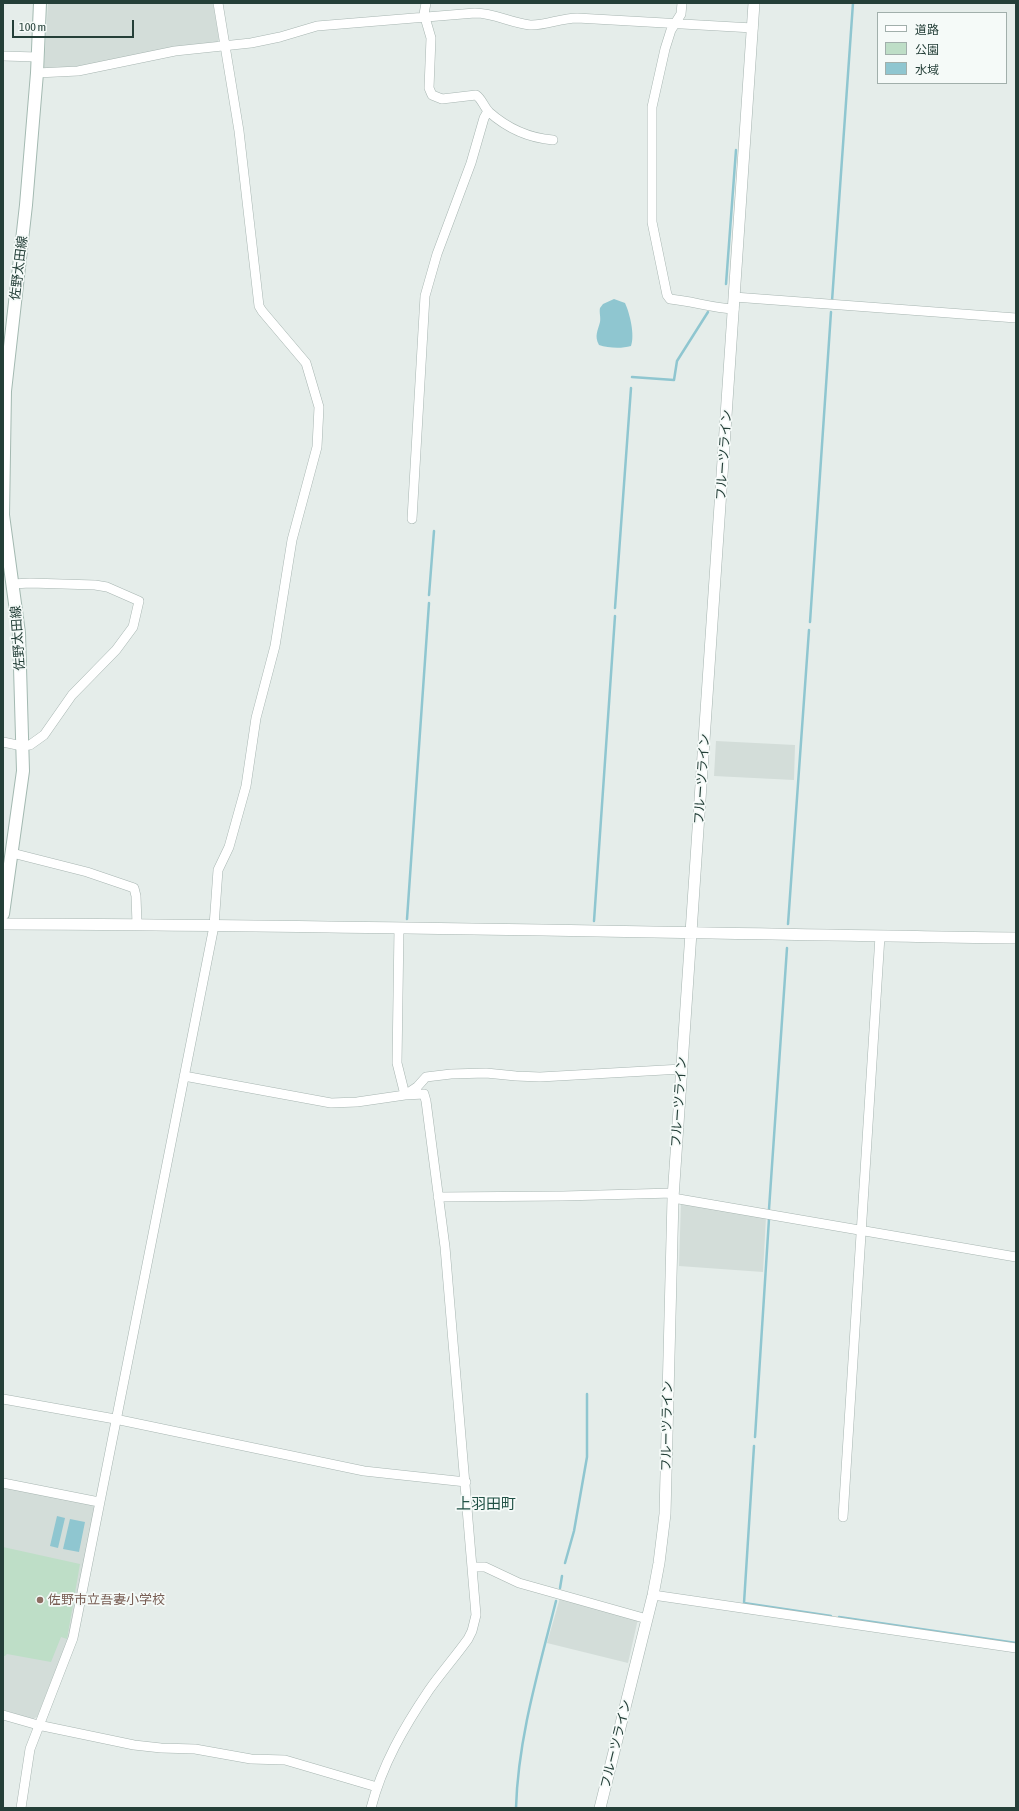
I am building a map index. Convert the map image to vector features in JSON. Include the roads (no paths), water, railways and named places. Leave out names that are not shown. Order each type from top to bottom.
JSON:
[{"type":"main road","name":"佐野太田線","points":[[3,914],[23,771],[19,633],[9,579],[3,515],[5,391],[26,205],[40,3]]},
{"type":"street","points":[[21,1808],[30,1748],[73,1638],[115,1419],[214,926],[218,870],[229,847],[246,786],[256,718],[275,646],[292,540],[317,448],[319,407],[306,363],[259,306],[239,131],[218,3]]},
{"type":"street","points":[[426,3],[424,8],[425,18],[431,38],[429,88],[432,95],[442,99],[476,95],[488,111],[504,124],[535,138],[553,140]]},
{"type":"street","points":[[682,3],[682,10],[665,49],[652,107],[651,206],[658,253],[667,295],[670,299],[691,301],[716,308],[734,309]]},
{"type":"street","name":"フルーツライン","points":[[600,1808],[653,1595],[663,1533],[666,1492],[673,1195],[692,934],[754,3]]},
{"type":"street","points":[[36,73],[78,71],[175,51],[250,43],[272,39],[317,26],[481,13],[530,25],[565,18],[753,28]]},
{"type":"street","points":[[3,56],[37,57]]},
{"type":"street","points":[[412,520],[425,296],[438,254],[471,163],[484,118],[488,111]]},
{"type":"street","points":[[734,297],[1016,318]]},
{"type":"street","points":[[3,742],[22,746],[30,745],[44,735],[72,695],[116,650],[133,626],[139,601],[107,588],[95,585],[30,583],[9,579]]},
{"type":"street","points":[[12,853],[86,872],[134,888],[136,896],[137,924]]},
{"type":"street","points":[[3,924],[137,924],[530,929],[692,934],[1016,938]]},
{"type":"street","points":[[399,928],[397,1063],[405,1095]]},
{"type":"street","points":[[843,1517],[880,936]]},
{"type":"street","points":[[405,1095],[417,1087],[426,1077],[451,1074],[486,1073],[540,1077],[682,1069]]},
{"type":"street","points":[[184,1076],[331,1103],[357,1102],[405,1095],[424,1094],[446,1263],[466,1482],[476,1615],[472,1631],[421,1702],[395,1745],[376,1787],[372,1808]]},
{"type":"street","points":[[438,1197],[673,1195],[1016,1257]]},
{"type":"street","points":[[3,1399],[115,1419],[364,1471],[466,1482]]},
{"type":"street","points":[[3,1483],[99,1502]]},
{"type":"street","points":[[472,1567],[485,1567],[518,1583],[647,1619]]},
{"type":"street","points":[[653,1595],[1016,1648]]},
{"type":"street","points":[[3,1715],[38,1725],[134,1745],[161,1748],[196,1749],[251,1760],[285,1760],[376,1787]]},
{"type":"water","points":[[614,299],[625,303],[627,308],[632,330],[631,346],[623,348],[599,345],[597,330],[600,320],[600,308],[603,304]]},
{"type":"water","points":[[57,1516],[65,1518],[58,1548],[50,1546]]},
{"type":"water","points":[[70,1519],[85,1522],[79,1552],[63,1549]]},
{"type":"waterway","points":[[832,301],[853,3]]},
{"type":"waterway","points":[[726,284],[736,150]]},
{"type":"waterway","points":[[632,377],[674,380],[677,361],[708,312]]},
{"type":"waterway","points":[[810,622],[831,312]]},
{"type":"waterway","points":[[615,608],[631,388]]},
{"type":"waterway","points":[[429,595],[434,531]]},
{"type":"waterway","points":[[407,919],[429,603]]},
{"type":"waterway","points":[[594,921],[615,616]]},
{"type":"waterway","points":[[788,924],[809,630]]},
{"type":"waterway","points":[[769,1209],[787,948]]},
{"type":"waterway","points":[[755,1437],[769,1219]]},
{"type":"waterway","points":[[565,1563],[574,1531],[587,1457],[587,1394]]},
{"type":"waterway","points":[[754,1446],[744,1603],[831,1616]]},
{"type":"waterway","points":[[560,1588],[562,1576]]},
{"type":"waterway","points":[[516,1808],[521,1756],[530,1704],[556,1601]]},
{"type":"waterway","points":[[839,1617],[1016,1643]]},
{"type":"place","name":"佐野市立吾妻小学校","points":[[40,1600]]},
{"type":"district","name":"上羽田町","points":[[486,1504]]}]
